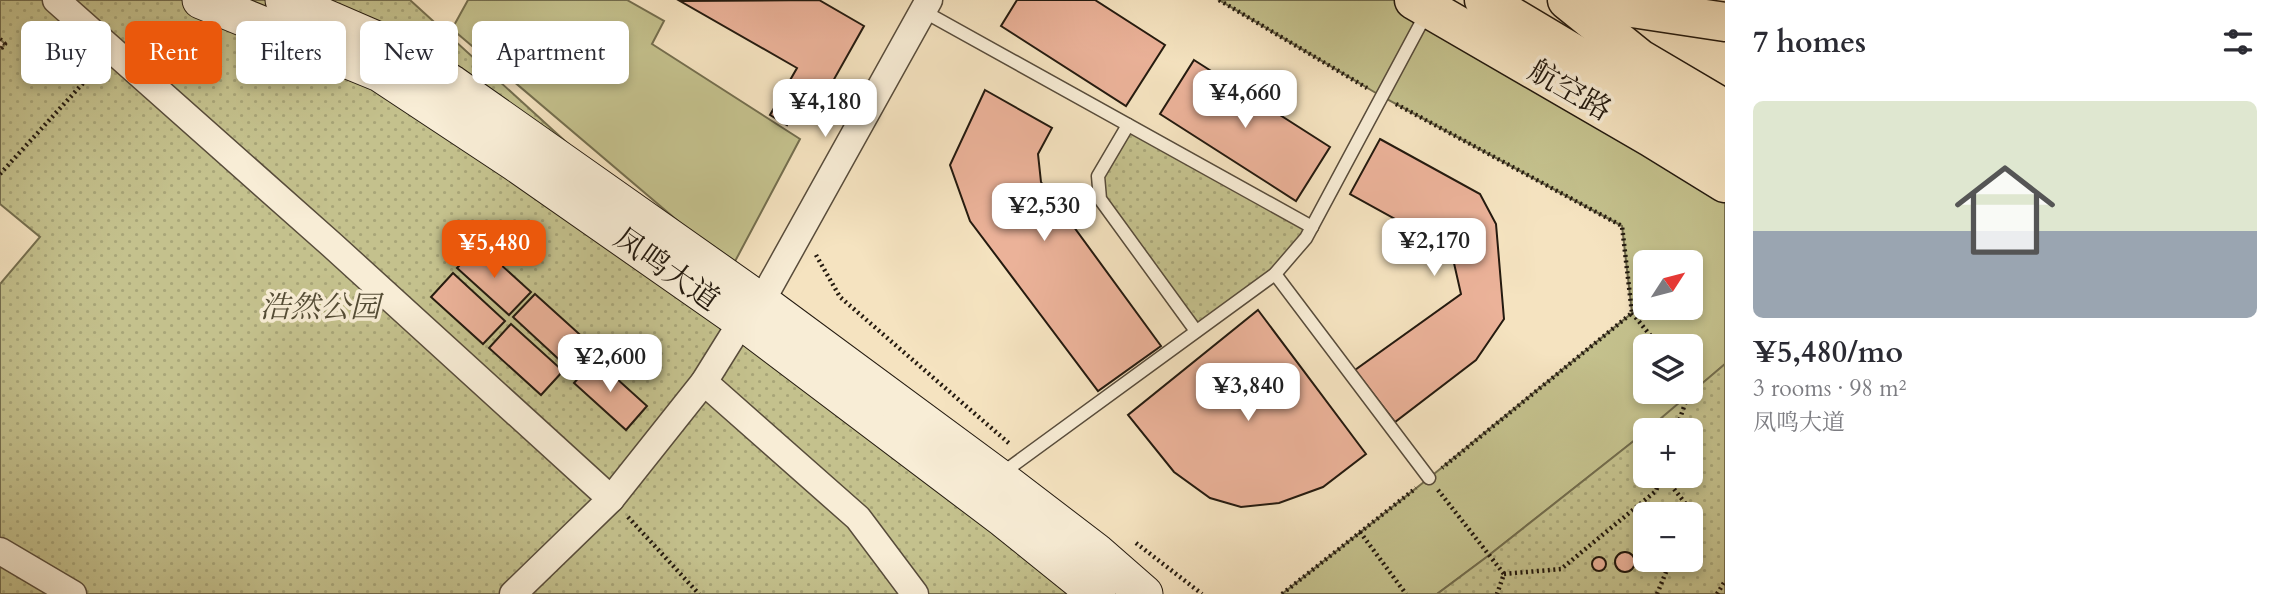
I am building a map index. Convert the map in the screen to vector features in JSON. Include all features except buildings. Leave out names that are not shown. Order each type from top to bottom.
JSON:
[{"type":"main road","name":"凤鸣大道","points":[[201,0],[380,73],[516,163],[752,312],[1011,467],[1096,552],[1144,594]]},
{"type":"main road","name":"凤鸣大道","points":[[284,0],[388,45],[452,84],[752,312],[1097,594]]},
{"type":"main road","name":"航空路","points":[[1484,0],[1725,144]]},
{"type":"main road","points":[[1567,0],[1640,59],[1725,110]]},
{"type":"main road","points":[[1579,0],[1725,22]]},
{"type":"main road","name":"航空路","points":[[1421,4],[1725,183]]},
{"type":"street","points":[[57,0],[611,499]]},
{"type":"street","points":[[513,594],[611,499],[704,382],[752,312],[926,5]]},
{"type":"street","points":[[704,382],[858,519],[915,594]]},
{"type":"street","points":[[0,551],[73,594]]},
{"type":"lane","points":[[1011,467],[1275,274],[1312,227],[1381,96],[1421,4]]},
{"type":"lane","points":[[926,5],[1128,125],[1312,227]]},
{"type":"lane","points":[[1128,125],[1098,176],[1100,199],[1196,331]]},
{"type":"lane","points":[[1275,274],[1429,478]]},
{"type":"path","points":[[1219,0],[1381,96],[1622,226],[1633,313],[1282,594]]},
{"type":"path","points":[[0,39],[5,44],[0,50]]},
{"type":"path","points":[[0,174],[114,51]]},
{"type":"path","points":[[817,243],[816,255],[839,297],[1011,467]]},
{"type":"path","points":[[1639,320],[1650,334]]},
{"type":"path","points":[[1429,478],[1504,575]]},
{"type":"path","points":[[1504,575],[1562,569],[1657,488]]},
{"type":"path","points":[[1672,488],[1684,502]]},
{"type":"path","points":[[611,499],[699,594]]},
{"type":"path","points":[[1360,533],[1406,594]]},
{"type":"path","points":[[1129,537],[1202,594]]},
{"type":"path","points":[[1657,594],[1666,572]]},
{"type":"path","points":[[1497,594],[1504,575]]},
{"type":"path","points":[[1717,594],[1725,581]]},
{"type":"green space","name":"浩然公园","points":[[0,0],[410,0],[433,21],[360,21],[360,84],[458,84],[458,44],[472,56],[472,84],[502,84],[710,273],[1088,594],[0,594],[0,284],[40,237],[0,204],[0,50],[5,44],[0,39]]},
{"type":"green space","points":[[468,0],[627,0],[664,21],[652,44],[800,139],[732,267],[517,84],[629,84],[629,21],[472,21],[472,46],[458,34],[456,21]]},
{"type":"green space","points":[[1219,0],[1412,0],[1725,183],[1725,364],[1703,383],[1703,334],[1633,334],[1633,404],[1679,404],[1663,418],[1633,418],[1633,442],[1437,594],[1282,594],[1632,313],[1622,226],[1381,96]]},
{"type":"green space","points":[[1128,125],[1312,227],[1275,274],[1196,331],[1100,199],[1098,176]]},
{"type":"green space","points":[[1725,364],[1725,594],[1437,594],[1633,441],[1633,488],[1703,488],[1703,418],[1661,418],[1678,404],[1703,404],[1703,383]]}]
